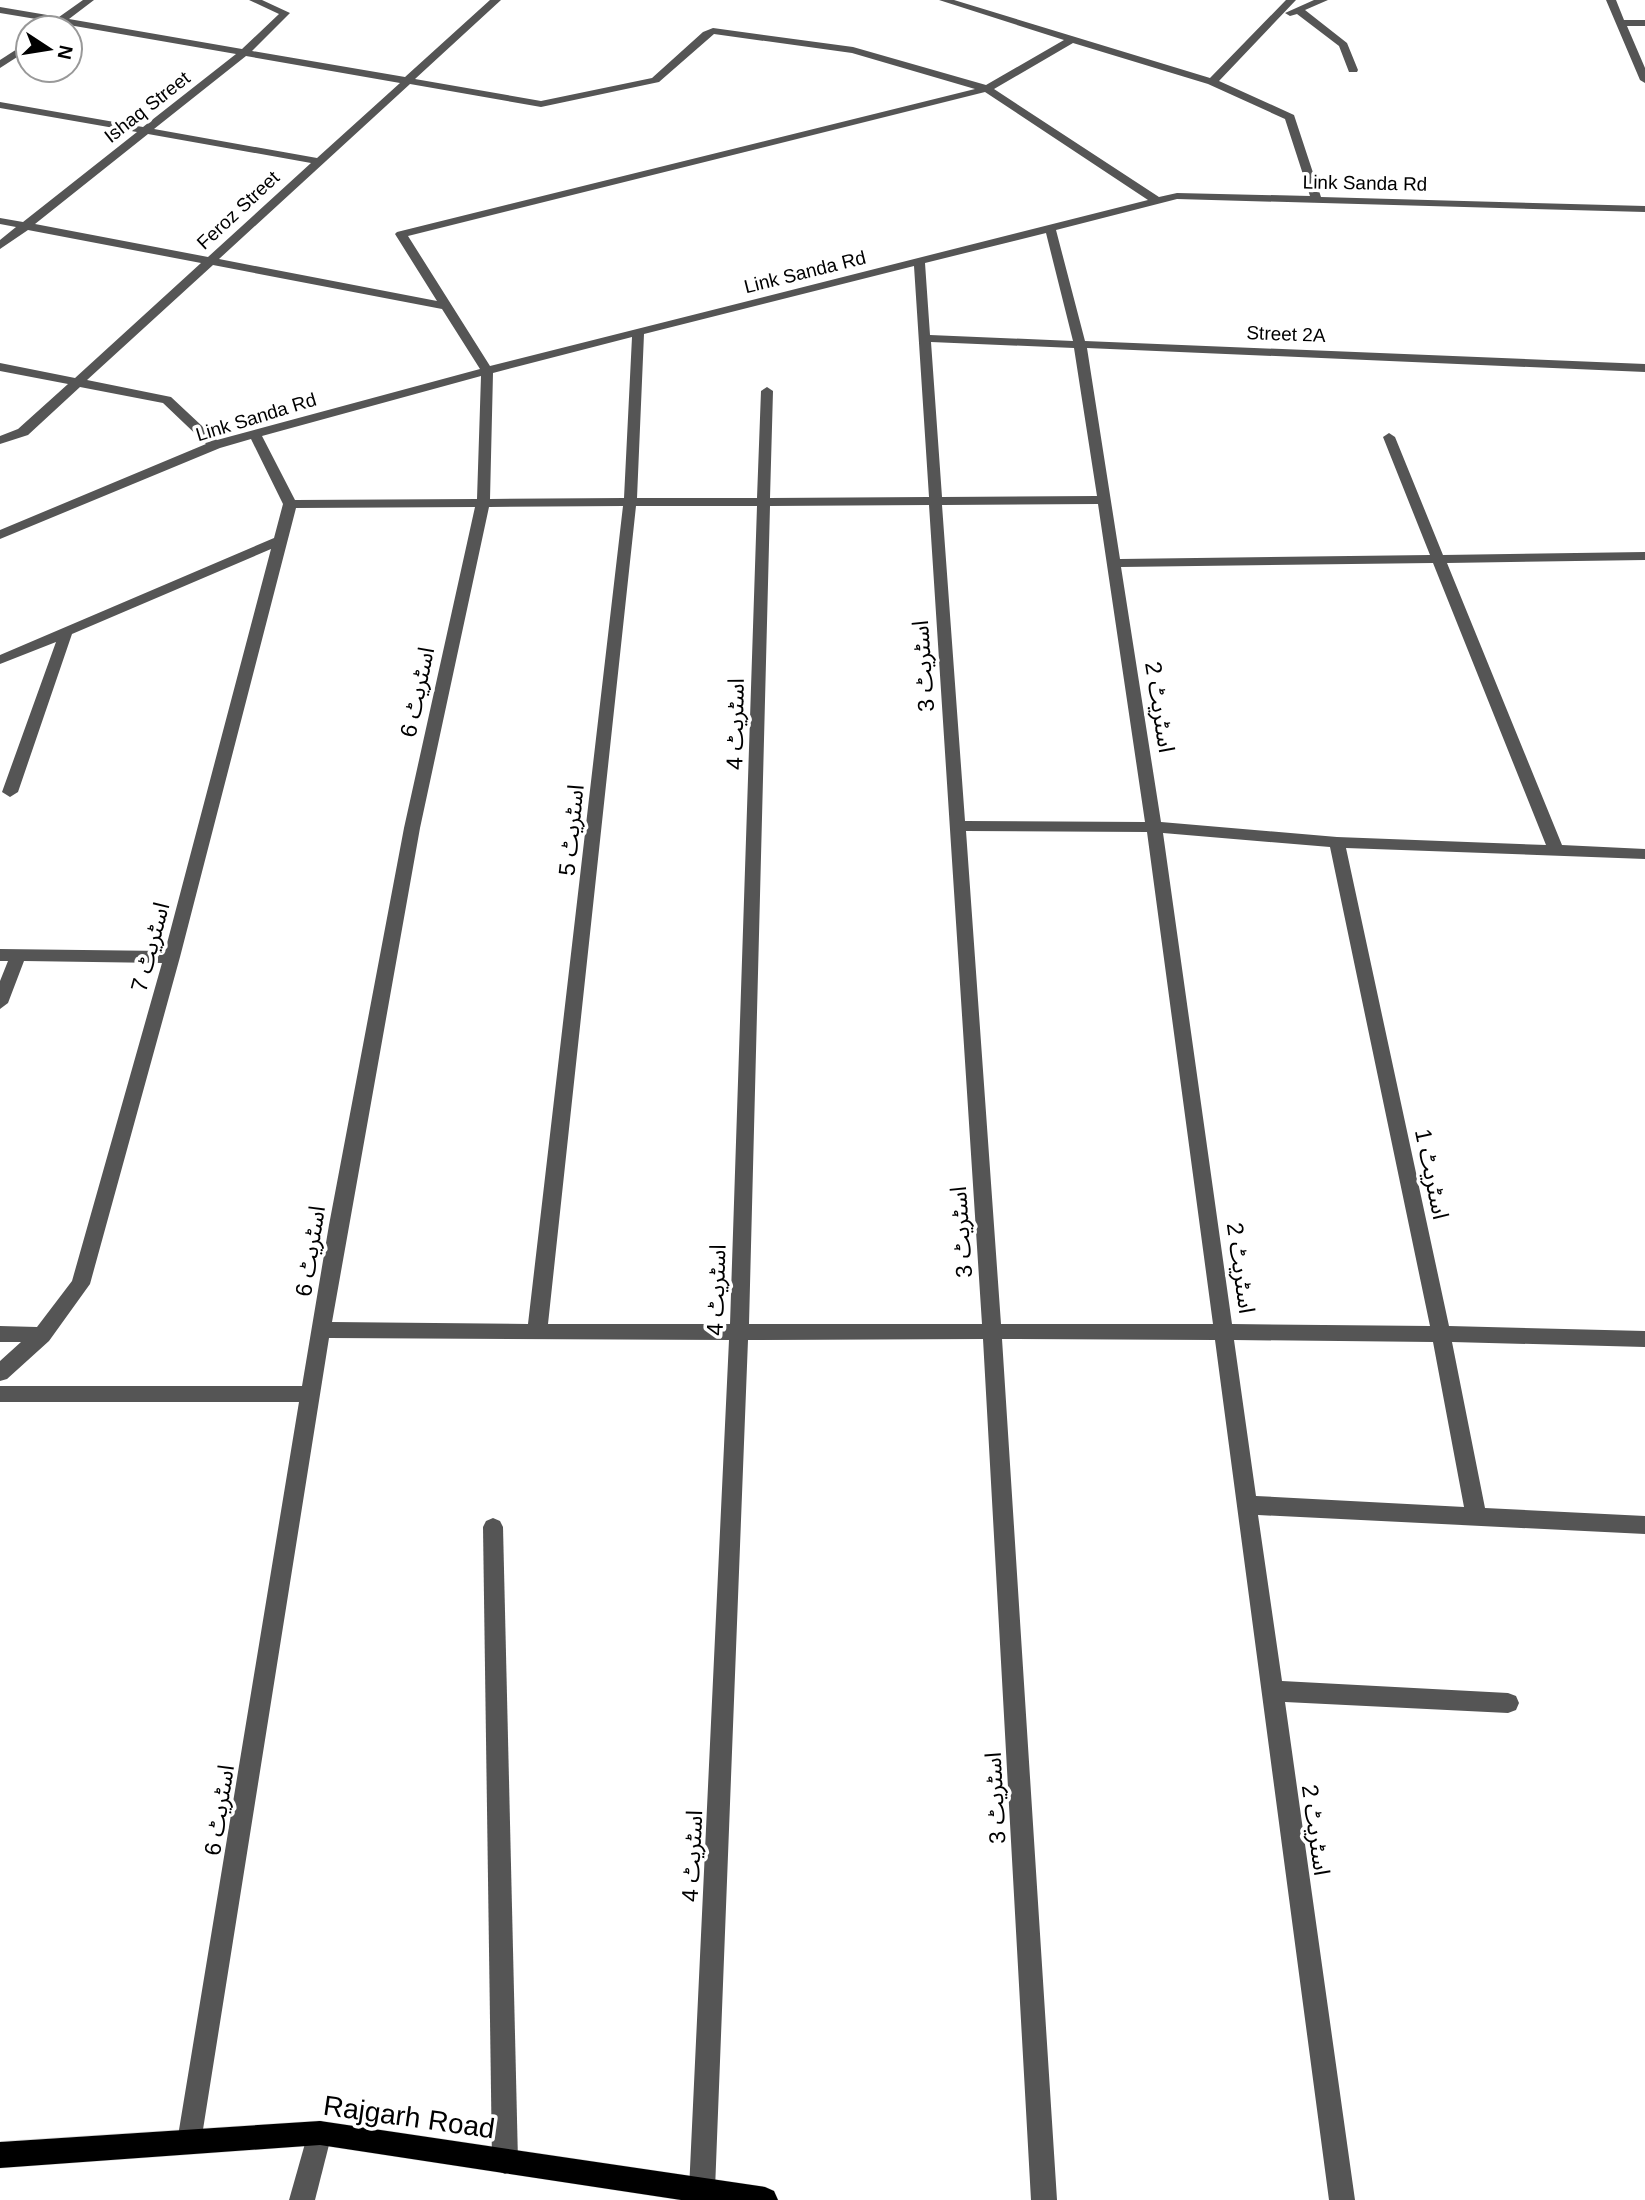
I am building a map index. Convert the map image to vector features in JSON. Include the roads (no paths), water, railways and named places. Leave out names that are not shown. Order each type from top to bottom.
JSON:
[{"type":"main road","name":"Rajgarh Road","points":[[0,2155],[320,2133],[765,2200]]},
{"type":"street","points":[[69,14],[89,0]]},
{"type":"street","name":"Ishaq Street","points":[[0,246],[245,52],[285,13],[254,0]]},
{"type":"street","name":"Feroz Street","points":[[0,440],[23,432],[496,0]]},
{"type":"street","points":[[944,0],[1212,82],[1290,117],[1316,199]]},
{"type":"street","points":[[1212,82],[1290,0]]},
{"type":"street","points":[[1269,22],[1323,0]]},
{"type":"street","points":[[1611,0],[1645,80]]},
{"type":"street","points":[[0,10],[24,14]]},
{"type":"street","points":[[1299,10],[1343,45],[1353,70]]},
{"type":"street","points":[[1621,23],[1645,23]]},
{"type":"street","points":[[84,24],[541,104],[655,80],[706,34],[723,31],[853,50],[987,89],[1157,201]]},
{"type":"street","points":[[487,371],[401,234],[987,89],[1072,39]]},
{"type":"street","points":[[0,105],[317,162]]},
{"type":"street","name":"Link Sanda Rd","points":[[0,534],[215,445],[487,371],[1177,196],[1645,209]]},
{"type":"street","points":[[0,221],[446,306]]},
{"type":"street","name":"اسٹریٹ 2","points":[[1050,228],[1080,345],[1154,827],[1342,2200]]},
{"type":"street","name":"اسٹریٹ 3","points":[[919,261],[992,1330],[1044,2200]]},
{"type":"street","name":"اسٹریٹ 5","points":[[537,1333],[630,502],[638,332]]},
{"type":"street","name":"Street 2A","points":[[925,338],[1645,368]]},
{"type":"street","points":[[0,367],[167,400],[215,445]]},
{"type":"street","name":"اسٹریٹ 6","points":[[189,2141],[341,1211],[412,828],[483,503],[487,371]]},
{"type":"street","name":"اسٹریٹ 4","points":[[702,2190],[739,1333],[767,391]]},
{"type":"street","points":[[254,434],[290,504],[1104,500]]},
{"type":"street","points":[[1389,438],[1556,851]]},
{"type":"street","name":"اسٹریٹ 7","points":[[0,1373],[42,1335],[81,1284],[172,957],[290,504]]},
{"type":"street","points":[[0,660],[281,540]]},
{"type":"street","points":[[1113,563],[1645,556]]},
{"type":"street","points":[[10,792],[66,632]]},
{"type":"street","points":[[958,826],[1154,827],[1338,842],[1645,854]]},
{"type":"street","name":"اسٹریٹ 1","points":[[1338,842],[1441,1333],[1476,1516]]},
{"type":"street","points":[[0,955],[172,957]]},
{"type":"street","points":[[0,1003],[18,955]]},
{"type":"street","points":[[322,1330],[537,1333],[992,1330],[1441,1333],[1645,1339]]},
{"type":"street","points":[[0,1334],[42,1335]]},
{"type":"street","points":[[0,1394],[312,1394]]},
{"type":"street","points":[[1247,1505],[1645,1525]]},
{"type":"street","points":[[493,1527],[505,2161]]},
{"type":"street","points":[[1272,1691],[1508,1703]]},
{"type":"street","points":[[302,2200],[320,2133]]}]
